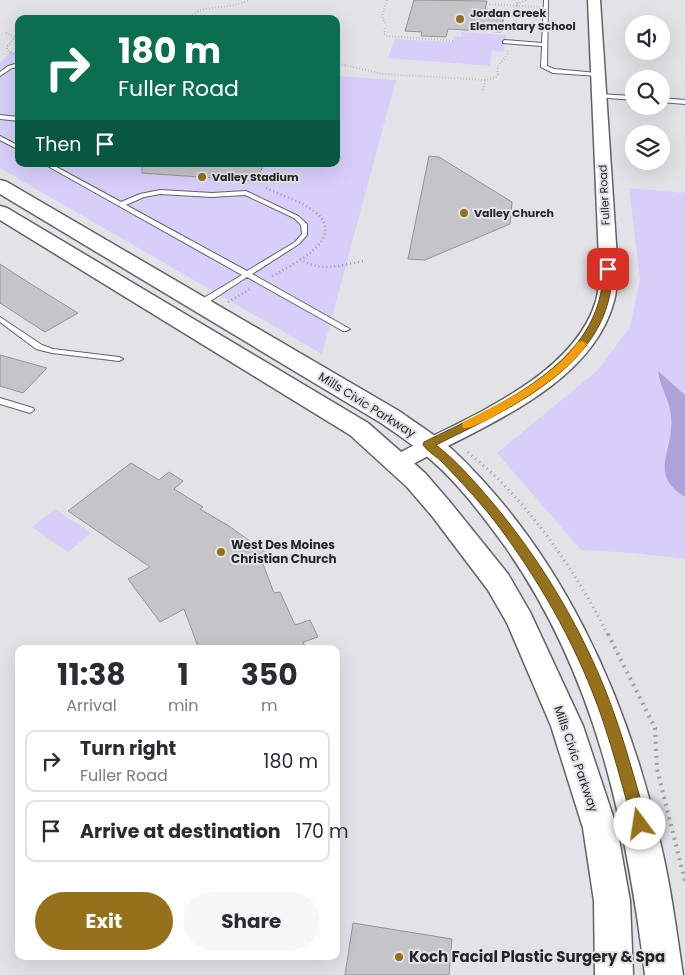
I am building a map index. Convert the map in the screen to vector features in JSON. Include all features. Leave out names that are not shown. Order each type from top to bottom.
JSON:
[{"type":"main road","name":"Mills Civic Parkway","points":[[0,186],[390,417],[444,457],[469,483],[505,526],[536,569],[563,616],[587,664],[609,718],[631,790],[644,842],[658,916],[664,975]]},
{"type":"main road","name":"Mills Civic Parkway","points":[[0,212],[359,428],[416,480],[441,509],[498,582],[520,620],[567,726],[600,828],[612,901],[614,975]]},
{"type":"street","name":"Fuller Road","points":[[398,463],[428,445],[503,407],[553,374],[575,353],[595,326],[604,304],[608,286],[594,0]]},
{"type":"lane","points":[[546,0],[544,67],[548,70],[597,75]]},
{"type":"lane","points":[[508,42],[545,45]]},
{"type":"lane","points":[[0,74],[15,66]]},
{"type":"lane","points":[[598,96],[625,98]]},
{"type":"lane","points":[[670,101],[685,102]]},
{"type":"lane","points":[[0,117],[15,119]]},
{"type":"lane","points":[[0,138],[15,146]]},
{"type":"lane","points":[[52,167],[346,329]]},
{"type":"lane","points":[[121,205],[142,196],[160,192],[206,194],[246,192],[301,220],[305,231],[300,240],[200,304]]},
{"type":"lane","points":[[0,319],[39,347],[52,351],[118,359]]},
{"type":"lane","points":[[0,401],[30,410]]},
{"type":"path","points":[[191,15],[198,10],[234,8],[248,0]]},
{"type":"path","points":[[387,0],[382,16],[386,26],[384,34],[387,36],[453,41]]},
{"type":"path","points":[[340,64],[375,74],[458,77],[485,80],[496,77],[498,74],[497,67],[507,55],[508,42],[514,27],[518,0]]},
{"type":"path","points":[[517,6],[528,0]]},
{"type":"path","points":[[486,4],[546,8]]},
{"type":"path","points":[[517,6],[524,12],[535,14]]},
{"type":"path","points":[[502,26],[534,28]]},
{"type":"path","points":[[6,33],[15,37],[7,46],[7,50],[15,55]]},
{"type":"path","points":[[483,90],[485,80]]},
{"type":"path","points":[[300,259],[309,265],[323,268],[357,260],[364,261]]},
{"type":"shaded area","points":[[461,32],[506,35],[504,52],[492,51],[490,66],[388,58],[395,39],[453,42],[454,36],[461,37]]},
{"type":"shaded area","points":[[10,52],[15,53],[15,167],[340,167],[340,76],[396,80],[322,354],[0,168],[0,64]]},
{"type":"shaded area","points":[[629,188],[685,193],[685,559],[634,553],[581,550],[497,453],[598,370],[630,327],[640,280]]},
{"type":"shaded area","points":[[658,371],[685,395],[685,497],[667,479],[665,470],[670,440],[671,416]]},
{"type":"shaded area","points":[[55,509],[91,533],[68,552],[32,527]]},
{"type":"building","name":"Jordan Creek Elementary School","points":[[414,0],[487,1],[484,14],[504,15],[501,32],[448,29],[446,37],[421,36],[422,32],[405,31]]},
{"type":"building","name":"Valley Church","points":[[429,156],[439,157],[512,202],[510,224],[425,260],[408,259]]},
{"type":"building","points":[[142,167],[263,167],[256,181],[142,173]]},
{"type":"building","points":[[0,264],[78,313],[45,332],[0,303]]},
{"type":"building","points":[[0,355],[47,368],[23,393],[0,386]]},
{"type":"building","name":"West Des Moines Christian Church","points":[[131,463],[159,480],[169,472],[183,481],[174,489],[203,507],[200,509],[229,526],[273,558],[263,564],[274,593],[280,592],[295,625],[310,620],[318,637],[303,642],[304,645],[198,645],[184,609],[160,622],[128,579],[150,567],[68,511]]},
{"type":"building","name":"Koch Facial Plastic Surgery & Spa","points":[[353,923],[452,939],[449,975],[345,975]]},
{"type":"slow traffic","points":[[467,425],[503,407],[553,374],[582,344]]},
{"type":"place","name":"Jordan Creek Elementary School","points":[[460,19]]},
{"type":"place","name":"Valley Stadium","points":[[202,177]]},
{"type":"place","name":"Valley Church","points":[[464,213]]},
{"type":"place","name":"West Des Moines Christian Church","points":[[221,552]]},
{"type":"place","name":"Koch Facial Plastic Surgery & Spa","points":[[399,957]]},
{"type":"route","points":[[608,269],[608,286],[604,304],[595,326],[575,353],[553,374],[503,407],[428,445],[444,457],[505,526],[536,569],[563,616],[587,664],[609,718],[640,824]]}]
